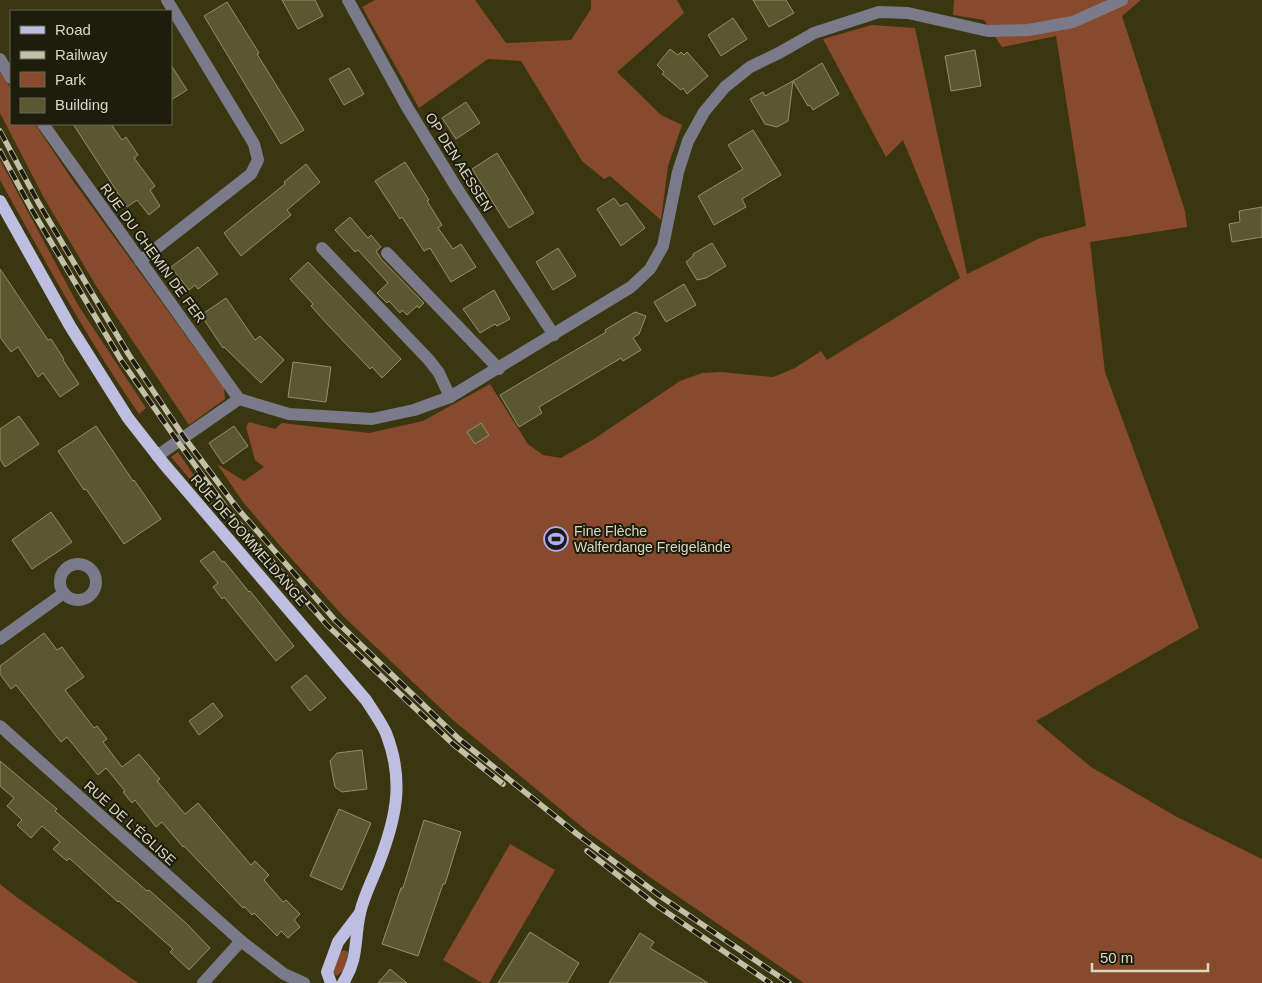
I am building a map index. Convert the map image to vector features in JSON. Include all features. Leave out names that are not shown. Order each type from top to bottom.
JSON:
[{"type":"main road","name":"RUE DE DOMMELDANGE","points":[[0,201],[70,326],[128,418],[157,456],[366,700],[386,733],[396,768],[397,804],[389,836],[360,913],[356,948],[350,972],[343,983]]},
{"type":"main road","name":"RUE DE DOMMELDANGE","points":[[331,983],[327,972],[338,942],[360,913]]},
{"type":"street","points":[[140,261],[250,174],[258,160],[254,144],[167,0]]},
{"type":"street","name":"OP DEN AESSEN","points":[[348,0],[422,132],[554,335]]},
{"type":"street","points":[[157,456],[239,399],[289,414],[372,419],[414,410],[450,397],[499,369],[631,287],[650,269],[664,246],[678,172],[688,141],[704,112],[725,87],[750,66],[779,53],[814,33],[878,12],[908,13],[988,31],[1028,30],[1073,22],[1122,0]]},
{"type":"street","points":[[0,59],[10,76]]},
{"type":"street","name":"RUE DU CHEMIN DE FER","points":[[44,125],[239,399]]},
{"type":"street","points":[[322,248],[429,360],[439,373],[450,397]]},
{"type":"street","points":[[387,253],[499,369]]},
{"type":"street","points":[[0,639],[64,593]]},
{"type":"street","name":"RUE DE L'ÉGLISE","points":[[0,726],[241,941],[284,974],[304,983]]},
{"type":"street","points":[[203,983],[241,941]]},
{"type":"green space","points":[[375,0],[475,0],[506,43],[571,40],[591,9],[591,0],[677,0],[684,13],[617,72],[661,115],[682,125],[668,166],[661,220],[610,176],[604,179],[582,161],[521,61],[488,59],[419,108],[362,7]]},
{"type":"green space","points":[[954,0],[1141,0],[1122,16],[1185,211],[1187,227],[1090,242],[1105,372],[1199,628],[1036,721],[1091,767],[1177,817],[1262,859],[1262,983],[804,983],[654,880],[588,832],[453,720],[343,616],[243,502],[217,464],[244,481],[264,467],[255,460],[246,427],[249,422],[275,429],[282,423],[369,433],[423,421],[490,384],[528,444],[543,455],[561,458],[594,439],[680,381],[702,373],[721,372],[773,377],[795,368],[821,351],[827,360],[960,278],[903,140],[886,157],[823,39],[872,25],[915,28],[967,274],[1040,238],[1086,226],[1056,36],[1002,47],[984,20],[953,15]]},
{"type":"green space","points":[[0,71],[10,87],[10,125],[36,125],[71,178],[224,388],[225,399],[189,425],[98,289],[44,198],[0,113]]},
{"type":"green space","points":[[0,160],[78,305],[146,408],[139,414],[84,328],[0,180]]},
{"type":"green space","points":[[178,452],[223,518],[171,457]]},
{"type":"green space","points":[[510,844],[555,870],[489,983],[482,983],[443,960]]},
{"type":"green space","points":[[0,884],[15,896],[138,983],[0,983]]},
{"type":"green space","points":[[344,950],[348,952],[345,969],[337,976],[332,972],[340,952]]},
{"type":"building","points":[[282,0],[315,0],[323,16],[298,29]]},
{"type":"building","points":[[753,0],[786,0],[794,13],[769,27]]},
{"type":"building","points":[[227,2],[304,130],[281,144],[204,16]]},
{"type":"building","points":[[733,18],[747,39],[721,56],[708,35]]},
{"type":"building","points":[[670,49],[678,55],[681,52],[684,55],[687,52],[708,76],[687,94],[683,88],[681,90],[662,74],[664,72],[657,65]]},
{"type":"building","points":[[975,50],[981,86],[951,91],[945,56]]},
{"type":"building","points":[[822,63],[839,94],[813,110],[810,105],[808,106],[793,81]]},
{"type":"building","points":[[172,67],[187,90],[172,99]]},
{"type":"building","points":[[349,68],[364,94],[344,105],[329,79]]},
{"type":"building","points":[[793,81],[788,121],[777,127],[765,124],[750,99],[763,92],[765,96]]},
{"type":"building","points":[[466,102],[480,123],[456,139],[442,118]]},
{"type":"building","points":[[74,125],[112,125],[122,140],[126,137],[138,155],[134,158],[155,186],[150,190],[160,206],[149,215],[137,200],[127,207]]},
{"type":"building","points":[[753,130],[781,175],[742,199],[746,207],[714,225],[698,196],[743,169],[728,145]]},
{"type":"building","points":[[497,153],[534,213],[509,228],[472,169]]},
{"type":"building","points":[[405,162],[442,225],[438,228],[453,249],[461,244],[476,267],[451,282],[430,248],[424,251],[375,181]]},
{"type":"building","points":[[306,164],[320,182],[287,210],[291,215],[241,256],[224,233],[285,184],[284,182]]},
{"type":"building","points":[[614,198],[620,206],[627,203],[645,228],[621,246],[597,209]]},
{"type":"building","points":[[1262,207],[1262,237],[1232,242],[1229,224],[1240,222],[1239,211]]},
{"type":"building","points":[[350,217],[368,238],[371,235],[381,247],[376,251],[381,259],[424,303],[419,308],[417,306],[407,315],[402,310],[400,313],[389,301],[387,303],[377,293],[388,283],[358,250],[355,252],[335,230]]},
{"type":"building","points":[[712,243],[726,266],[706,278],[697,280],[686,262],[693,254]]},
{"type":"building","points":[[198,247],[218,274],[198,289],[195,285],[189,290],[171,267]]},
{"type":"building","points":[[558,248],[576,276],[553,290],[536,262]]},
{"type":"building","points":[[308,262],[401,359],[382,378],[372,367],[370,369],[328,325],[311,306],[313,304],[290,279]]},
{"type":"building","points":[[0,269],[48,340],[51,339],[79,384],[60,397],[43,373],[38,377],[18,347],[11,352],[0,337]]},
{"type":"building","points":[[684,284],[696,305],[666,322],[654,302]]},
{"type":"building","points":[[494,290],[510,319],[497,326],[495,324],[480,333],[463,309]]},
{"type":"building","points":[[226,298],[255,340],[260,336],[284,360],[261,383],[223,348],[201,315]]},
{"type":"building","points":[[635,312],[646,316],[639,334],[633,338],[641,350],[623,361],[621,358],[539,407],[542,413],[519,427],[500,395],[606,332],[605,330]]},
{"type":"building","points":[[293,362],[331,367],[326,402],[288,397]]},
{"type":"building","points":[[19,416],[39,444],[5,467],[0,459],[0,429]]},
{"type":"building","points":[[481,423],[489,435],[475,444],[467,432]]},
{"type":"building","points":[[96,426],[161,519],[124,544],[58,451]]},
{"type":"building","points":[[234,426],[248,446],[223,464],[209,443]]},
{"type":"building","points":[[51,512],[72,542],[32,569],[12,540]]},
{"type":"building","points":[[214,551],[250,591],[294,646],[276,661],[224,597],[222,599],[213,587],[218,583],[200,561]]},
{"type":"building","points":[[44,633],[57,650],[62,647],[84,677],[65,690],[94,728],[97,726],[107,739],[103,742],[122,767],[139,754],[160,779],[157,781],[185,814],[198,803],[251,865],[255,861],[269,875],[264,880],[283,902],[286,900],[300,914],[294,920],[300,927],[288,938],[281,931],[277,936],[254,913],[252,915],[245,907],[243,908],[183,847],[162,822],[156,827],[135,800],[132,803],[123,792],[125,791],[106,768],[98,775],[67,737],[61,742],[16,685],[11,689],[0,674],[0,666]]},
{"type":"building","points":[[306,675],[326,698],[310,711],[291,687]]},
{"type":"building","points":[[213,703],[223,716],[199,735],[189,721]]},
{"type":"building","points":[[362,750],[367,789],[342,792],[335,787],[330,761],[337,753]]},
{"type":"building","points":[[0,761],[57,809],[55,811],[95,846],[147,891],[149,890],[187,924],[210,948],[189,970],[170,952],[173,949],[69,858],[67,861],[53,849],[60,842],[42,826],[31,838],[17,825],[22,820],[7,806],[14,798],[0,786]]},
{"type":"building","points":[[339,809],[371,823],[342,890],[310,876]]},
{"type":"building","points":[[424,820],[461,832],[445,884],[443,884],[418,956],[382,944],[401,888],[403,888]]},
{"type":"building","points":[[530,932],[579,963],[567,983],[498,983]]},
{"type":"building","points":[[640,933],[654,942],[650,948],[708,983],[609,983]]},
{"type":"building","points":[[390,969],[407,983],[378,983]]},
{"type":"railway","points":[[0,131],[38,202],[129,355],[184,437],[237,508],[335,620],[459,739],[577,834],[663,898],[789,983]]},
{"type":"railway","points":[[0,151],[32,210],[121,360],[230,513],[327,625],[453,744],[503,784]]},
{"type":"railway","points":[[587,851],[656,905],[770,983]]},
{"type":"place","name":"Fine Flèche Walferdange Freigelände","points":[[556,539]]}]
